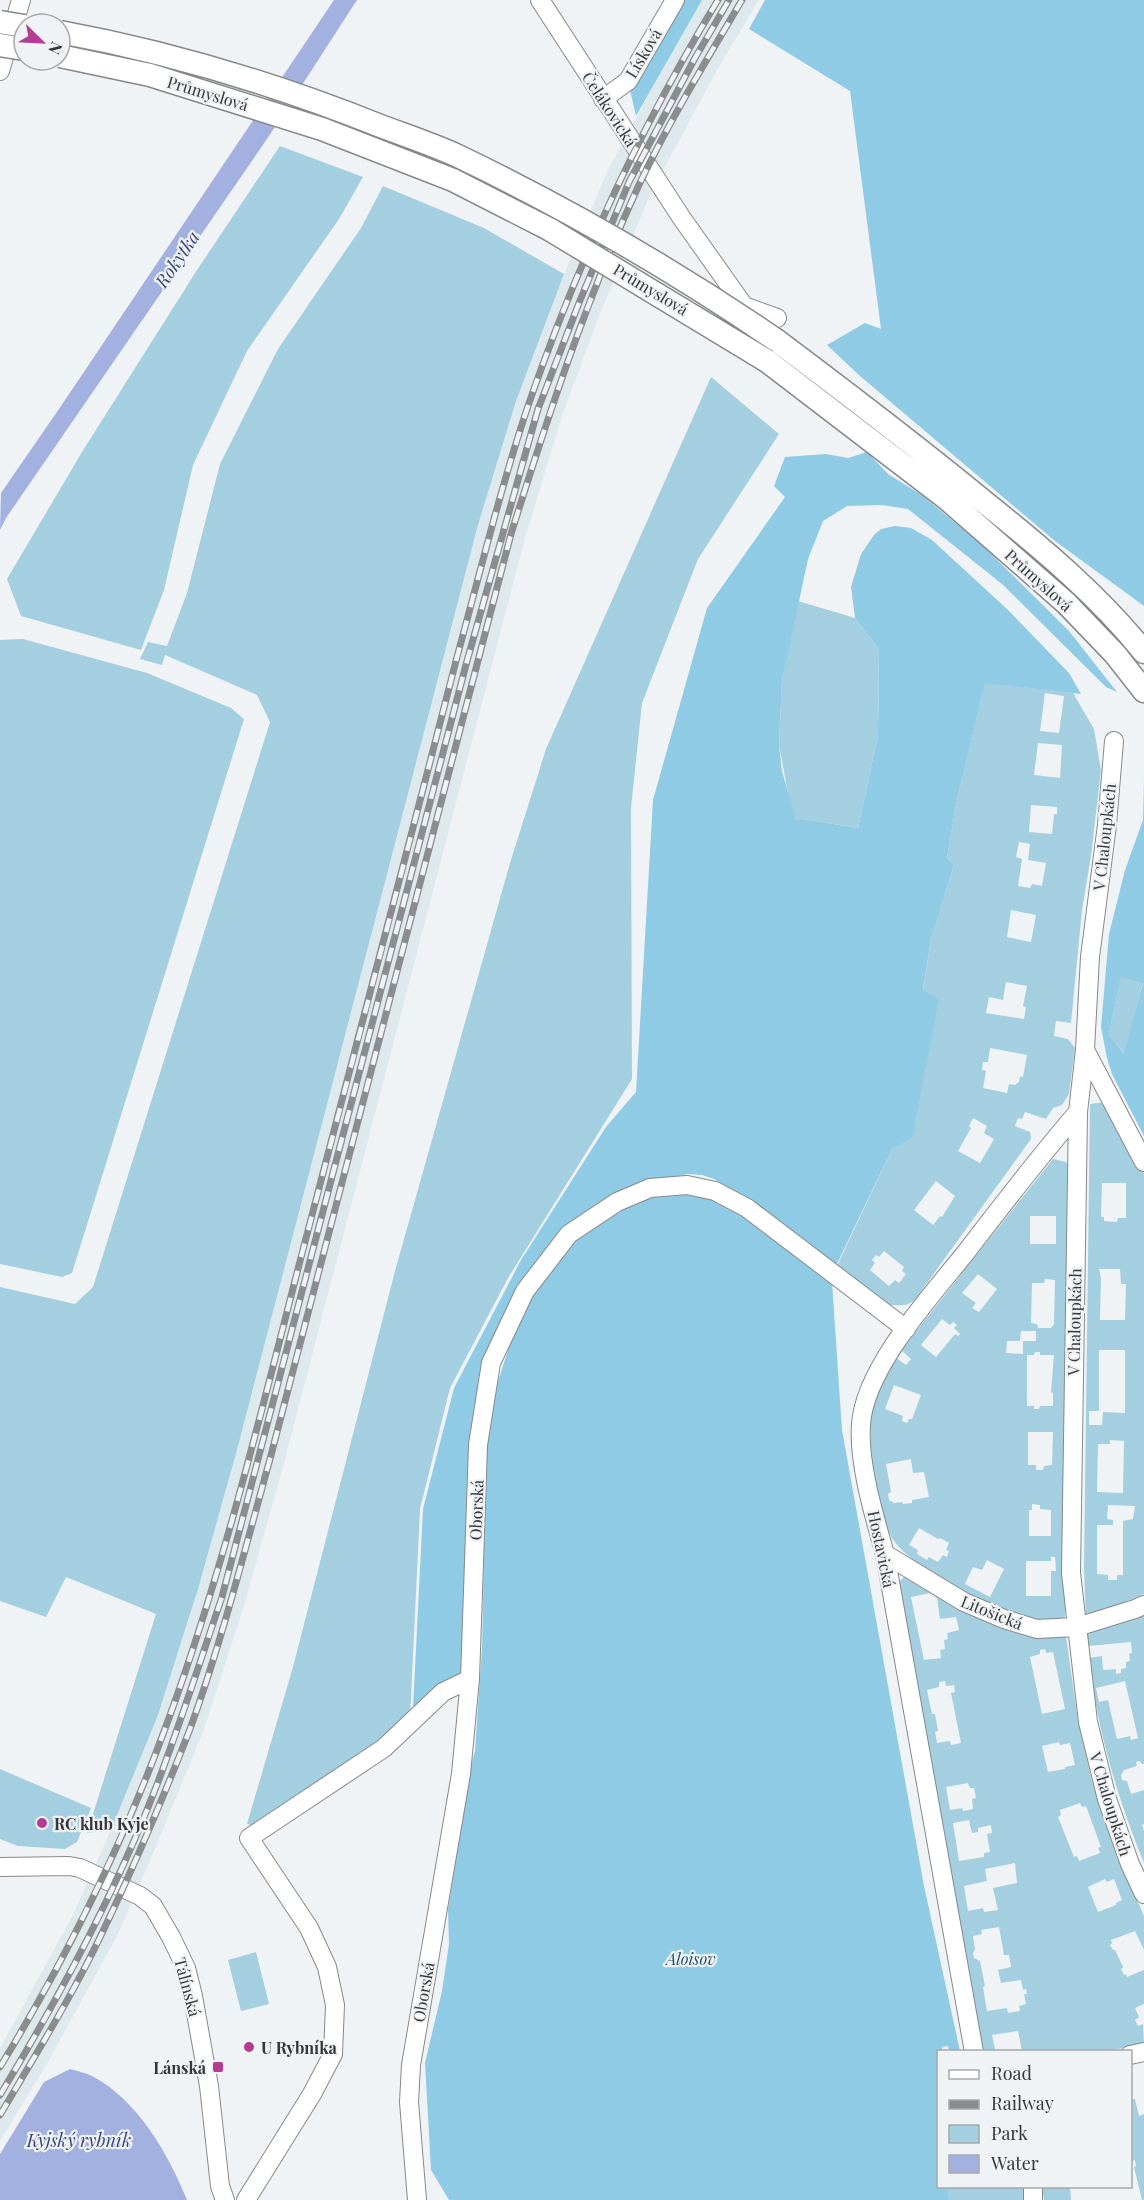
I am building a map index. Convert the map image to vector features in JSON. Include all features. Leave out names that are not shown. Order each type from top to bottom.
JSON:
[{"type":"main road","name":"Průmyslová","points":[[72,35],[160,54],[252,80],[331,106],[456,156],[561,209],[717,300],[885,423],[1045,552],[1095,598],[1144,652]]},
{"type":"main road","name":"Průmyslová","points":[[72,59],[150,75],[300,122],[453,180],[549,229],[707,323],[773,340],[1074,612],[1114,654],[1144,691]]},
{"type":"street","points":[[0,71],[21,0]]},
{"type":"street","name":"Čelákovická","points":[[540,0],[681,217],[744,306],[773,340]]},
{"type":"street","name":"Lísková","points":[[603,99],[628,81],[675,0]]},
{"type":"street","name":"V Chaloupkách","points":[[1114,741],[1107,825],[1090,957],[1085,1050],[1078,1112],[1071,1561],[1088,1722],[1107,1799],[1130,1864],[1144,1894]]},
{"type":"street","points":[[1085,1050],[1144,1162]]},
{"type":"street","name":"Hostavická","points":[[974,2050],[885,1554],[875,1520],[860,1443],[861,1422],[866,1399],[877,1373],[906,1329],[1045,1150],[1078,1112]]},
{"type":"street","name":"Oborská","points":[[417,2200],[409,2102],[411,2065],[461,1774],[470,1679],[478,1445],[491,1363],[525,1291],[569,1234],[617,1202],[650,1188],[687,1185],[715,1191],[747,1208],[906,1329]]},
{"type":"street","name":"Litošická","points":[[885,1554],[964,1602],[1004,1619],[1036,1629],[1077,1627],[1135,1610],[1144,1605]]},
{"type":"street","points":[[246,2200],[312,2094],[333,2054],[335,2005],[327,1967],[309,1928],[249,1838],[384,1748],[443,1692],[470,1679]]},
{"type":"street","name":"Tálínská","points":[[0,1867],[80,1868],[140,1896],[153,1906],[186,1968],[193,1996],[209,2086],[220,2186],[225,2200]]},
{"type":"shaded area","points":[[702,0],[759,0],[717,70],[651,193],[601,311],[562,416],[525,538],[284,1463],[245,1603],[203,1732],[117,1936],[48,2062],[0,2141],[0,2048],[73,1915],[111,1830],[158,1715],[198,1589],[237,1450],[478,525],[516,401],[556,293],[607,172]]},
{"type":"green space","points":[[676,0],[702,0],[636,116],[628,81]]},
{"type":"green space","points":[[765,0],[1144,0],[1144,606],[1055,541],[860,376],[827,345],[865,323],[881,329],[850,91],[749,29]]},
{"type":"green space","points":[[280,146],[363,177],[339,219],[247,351],[193,465],[164,590],[141,650],[21,616],[7,579],[82,452],[197,270]]},
{"type":"green space","points":[[383,186],[484,228],[564,274],[516,401],[478,525],[237,1450],[198,1589],[158,1715],[111,1830],[87,1833],[156,1614],[66,1577],[46,1617],[0,1601],[0,1287],[75,1304],[93,1287],[270,722],[257,695],[165,655],[162,665],[140,659],[148,642],[167,646],[187,593],[220,464],[278,349],[361,228]]},
{"type":"green space","points":[[711,377],[779,434],[698,559],[642,703],[631,808],[632,1079],[508,1278],[450,1388],[420,1509],[410,1719],[381,1742],[253,1826],[247,1824],[293,1667],[395,1271],[510,863],[546,749]]},
{"type":"green space","points":[[867,452],[888,474],[923,496],[984,547],[1069,631],[1117,692],[1106,687],[1002,584],[908,509],[882,505],[847,506],[823,521],[808,559],[782,681],[779,745],[782,771],[796,821],[804,819],[858,828],[878,735],[879,650],[855,618],[851,587],[861,554],[881,529],[895,526],[911,528],[932,540],[1007,609],[1069,673],[1081,694],[985,683],[957,800],[947,858],[954,865],[931,939],[923,990],[939,999],[912,1138],[892,1149],[835,1268],[750,1201],[714,1179],[702,1175],[687,1174],[666,1180],[564,1227],[490,1356],[463,1675],[413,1708],[423,1509],[454,1388],[521,1260],[606,1127],[636,1092],[653,800],[707,608],[785,497],[774,486],[785,457],[826,454],[848,458]]},
{"type":"green space","points":[[798,601],[855,618],[879,650],[878,735],[858,828],[804,819],[796,822],[790,804],[779,745],[782,681]]},
{"type":"green space","points":[[23,639],[147,673],[231,708],[244,719],[72,1273],[62,1277],[0,1264],[0,640]]},
{"type":"green space","points":[[985,682],[1073,693],[1094,729],[1101,770],[1082,910],[1071,1023],[1056,1021],[1054,1036],[1068,1039],[1075,1048],[1069,1094],[1062,1105],[1053,1108],[1046,1119],[1025,1112],[1022,1119],[1018,1118],[1015,1126],[1030,1132],[1031,1139],[914,1301],[906,1305],[888,1305],[837,1266],[892,1149],[931,939],[954,865],[947,858],[957,800]],"holes":[[[1045,693],[1064,696],[1059,733],[1040,731]],[[1038,743],[1062,745],[1060,778],[1034,775]],[[1031,805],[1057,807],[1052,834],[1029,832]],[[1019,842],[1030,844],[1028,860],[1046,863],[1042,886],[1032,884],[1030,888],[1018,886],[1022,859],[1016,857]],[[1011,910],[1036,915],[1031,942],[1007,937]],[[1006,982],[1027,986],[1023,1006],[1026,1007],[1024,1019],[986,1013],[989,997],[1003,1000]],[[990,1048],[1027,1055],[1023,1077],[1020,1076],[1019,1082],[1015,1085],[1009,1084],[1007,1093],[983,1088],[986,1071],[982,1070],[983,1062],[988,1062]],[[973,1118],[987,1126],[984,1133],[994,1139],[980,1163],[958,1151],[971,1128],[969,1126]],[[936,1181],[955,1196],[942,1217],[940,1216],[933,1225],[914,1210]],[[884,1251],[904,1267],[902,1271],[906,1274],[899,1283],[895,1280],[889,1286],[870,1270],[875,1263],[872,1260]]]},
{"type":"green space","points":[[1144,779],[1144,1136],[1112,1074],[1101,1027],[1109,934],[1125,870],[1143,820]],"holes":[[[1121,977],[1143,983],[1124,1054],[1109,1034]]]},
{"type":"green space","points":[[1121,976],[1143,982],[1125,1055],[1109,1034]]},
{"type":"green space","points":[[1105,1102],[1144,1174],[1144,1594],[1086,1618],[1084,1569],[1090,1104]],"holes":[[[1102,1183],[1126,1183],[1126,1218],[1118,1218],[1117,1222],[1104,1221],[1104,1217],[1101,1217]],[[1099,1269],[1120,1269],[1121,1284],[1126,1284],[1125,1320],[1100,1320],[1101,1278]],[[1099,1350],[1125,1350],[1125,1413],[1103,1412],[1102,1425],[1089,1425],[1089,1411],[1099,1411]],[[1110,1440],[1124,1441],[1123,1493],[1097,1492],[1098,1444],[1110,1444]],[[1108,1505],[1135,1506],[1133,1519],[1123,1521],[1123,1575],[1117,1575],[1117,1580],[1108,1580],[1108,1575],[1097,1574],[1097,1525],[1113,1525],[1113,1520],[1107,1519]]]},
{"type":"green space","points":[[1053,1159],[1066,1162],[1069,1168],[1065,1620],[1028,1618],[976,1598],[936,1576],[904,1552],[894,1541],[883,1514],[874,1476],[871,1420],[876,1394],[895,1357],[906,1365],[911,1359],[901,1350]],"holes":[[[1030,1216],[1056,1216],[1056,1244],[1030,1244]],[[978,1274],[997,1289],[979,1312],[972,1308],[976,1303],[962,1293]],[[1045,1279],[1055,1280],[1054,1324],[1051,1328],[1038,1328],[1037,1324],[1031,1323],[1032,1283],[1044,1283]],[[942,1319],[950,1325],[953,1322],[957,1325],[954,1328],[960,1334],[958,1336],[955,1334],[936,1357],[921,1345]],[[1021,1331],[1036,1331],[1036,1341],[1023,1341],[1023,1354],[1006,1353],[1007,1341],[1020,1341]],[[1035,1352],[1040,1352],[1040,1355],[1054,1355],[1051,1392],[1053,1393],[1053,1406],[1040,1406],[1039,1409],[1027,1406],[1027,1355],[1034,1355]],[[894,1385],[921,1395],[912,1419],[909,1419],[907,1423],[902,1421],[903,1416],[885,1409]],[[1028,1432],[1053,1432],[1052,1465],[1044,1466],[1043,1470],[1036,1470],[1036,1465],[1028,1465]],[[911,1459],[913,1473],[924,1472],[929,1497],[903,1504],[889,1500],[888,1494],[891,1492],[886,1464]],[[1032,1504],[1040,1505],[1040,1509],[1051,1510],[1051,1536],[1029,1536],[1029,1510],[1032,1510]],[[919,1528],[949,1543],[946,1550],[949,1551],[947,1557],[943,1555],[938,1562],[929,1557],[927,1560],[917,1554],[918,1550],[909,1545]],[[1051,1557],[1055,1557],[1056,1571],[1051,1571],[1051,1596],[1026,1596],[1026,1561],[1051,1561]],[[987,1560],[1004,1569],[990,1597],[965,1584],[973,1567],[982,1570]]]},
{"type":"green space","name":"Aloisov","points":[[692,1192],[737,1208],[832,1282],[842,1430],[924,1886],[960,2050],[949,2050],[948,2046],[937,2050],[937,2188],[947,2188],[950,2200],[449,2200],[431,2170],[425,2063],[442,1991],[449,1944],[448,1910],[468,1778],[475,1751],[482,1649],[486,1457],[493,1397],[512,1338],[530,1301],[559,1253],[603,1219],[654,1193]]},
{"type":"green space","points":[[907,1574],[1066,1636],[1078,1721],[1092,1781],[1120,1860],[1144,1916],[1144,1950],[1135,1931],[1111,1940],[1110,1945],[1123,1967],[1121,1969],[1124,1975],[1126,1974],[1127,1977],[1144,1970],[1144,2004],[1135,2008],[1139,2017],[1135,2020],[1138,2026],[1143,2024],[1144,2044],[1113,2050],[1022,2050],[1018,2031],[992,2035],[995,2049],[983,2050],[895,1586]],"holes":[[[930,1593],[937,1598],[940,1619],[956,1617],[959,1630],[947,1633],[948,1639],[944,1640],[945,1649],[940,1650],[941,1658],[924,1660],[911,1597]],[[1045,1649],[1046,1653],[1053,1652],[1065,1709],[1042,1714],[1030,1657],[1040,1654],[1040,1650]],[[945,1681],[946,1686],[954,1685],[955,1692],[951,1693],[961,1743],[951,1745],[950,1741],[937,1743],[935,1732],[938,1731],[935,1714],[932,1714],[927,1690],[939,1687],[939,1682]],[[1059,1742],[1060,1745],[1070,1743],[1075,1765],[1048,1772],[1042,1746]],[[968,1783],[970,1788],[974,1788],[976,1798],[972,1799],[973,1809],[950,1810],[946,1787]],[[1080,1803],[1082,1807],[1086,1806],[1101,1847],[1098,1848],[1100,1853],[1079,1861],[1077,1856],[1074,1857],[1058,1817],[1061,1815],[1060,1810]],[[969,1820],[972,1833],[978,1832],[978,1828],[991,1825],[992,1833],[987,1834],[990,1852],[984,1853],[984,1857],[959,1861],[953,1823]],[[1015,1863],[1017,1883],[993,1888],[998,1910],[984,1912],[983,1908],[968,1911],[964,1886],[987,1881],[985,1869]],[[1105,1879],[1107,1882],[1114,1879],[1122,1900],[1098,1912],[1088,1887]],[[999,1927],[1004,1955],[1009,1955],[1011,1967],[998,1970],[1001,1983],[1021,1980],[1023,1990],[1026,1989],[1027,1994],[1024,1994],[1026,2004],[1019,2006],[1020,2011],[1008,2013],[1007,2008],[987,2011],[980,1961],[974,1958],[973,1953],[975,1949],[973,1936],[982,1934],[981,1930]]]},
{"type":"green space","points":[[1144,1612],[1144,1764],[1140,1761],[1136,1762],[1137,1766],[1124,1770],[1121,1775],[1122,1780],[1127,1781],[1131,1794],[1144,1790],[1144,1824],[1142,1825],[1144,1863],[1109,1762],[1097,1711],[1089,1658],[1102,1656],[1103,1670],[1116,1669],[1116,1674],[1121,1673],[1121,1669],[1126,1668],[1126,1662],[1130,1661],[1131,1642],[1088,1646],[1087,1634],[1126,1621]],"holes":[[[1125,1681],[1138,1738],[1131,1740],[1130,1736],[1117,1739],[1108,1700],[1099,1702],[1096,1688]]]},
{"type":"green space","name":"RC klub Kyje","points":[[0,1769],[91,1808],[77,1842],[65,1849],[18,1846],[0,1839]]},
{"type":"green space","points":[[256,1952],[269,2004],[241,2011],[228,1960]]},
{"type":"green space","points":[[1135,2099],[1139,2116],[1144,2114],[1144,2200],[1142,2200],[1134,2167],[1136,2166],[1135,2160],[1132,2161],[1132,2100]]},
{"type":"green space","points":[[947,2188],[1027,2188],[1029,2200],[950,2200]]},
{"type":"green space","points":[[1042,2188],[1070,2188],[1071,2200],[1044,2200]]},
{"type":"water","name":"Rokytka","points":[[334,0],[357,0],[269,136],[6,518],[0,530],[1,493]]},
{"type":"water","name":"Kyjský rybník","points":[[70,2069],[90,2075],[108,2086],[137,2113],[161,2147],[187,2200],[0,2200],[0,2154],[44,2082]]},
{"type":"railway","points":[[0,2067],[71,1940],[134,1808],[169,1718],[207,1606],[255,1436],[457,657],[509,466],[529,403],[568,299],[613,197],[662,97],[718,0]]},
{"type":"railway","points":[[0,2095],[66,1981],[106,1902],[142,1822],[183,1713],[222,1597],[467,661],[538,409],[629,182],[695,58],[729,0]]},
{"type":"railway","points":[[0,2115],[80,1976],[116,1904],[160,1805],[202,1696],[270,1459],[511,534],[525,490],[601,272],[638,187],[688,92],[742,0]]},
{"type":"place","name":"RC klub Kyje","points":[[42,1823]]},
{"type":"place","name":"U Rybníka","points":[[249,2047]]},
{"type":"place","name":"Lánská","points":[[218,2067]]}]
